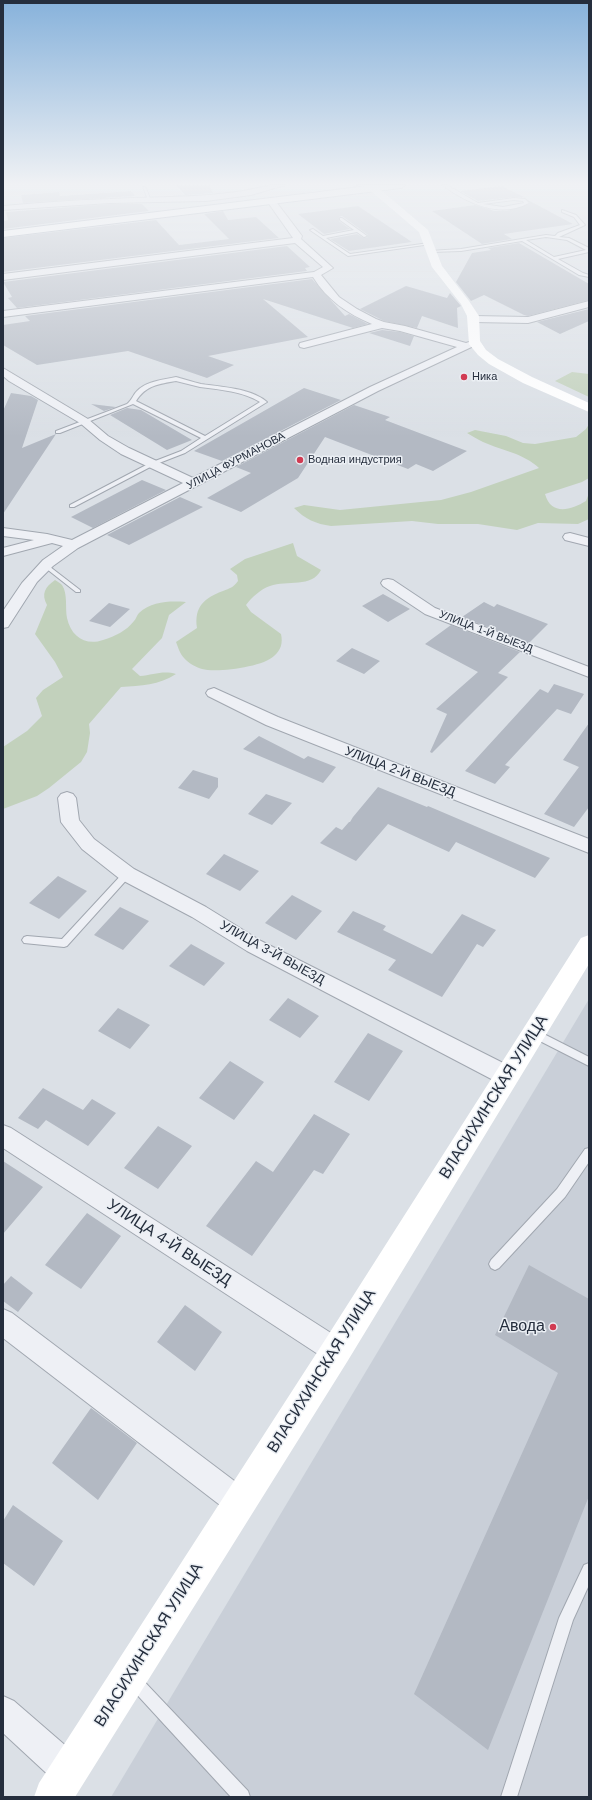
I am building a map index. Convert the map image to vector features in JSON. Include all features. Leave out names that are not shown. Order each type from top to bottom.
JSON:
[{"type":"street","points":[[3,277],[67,269]]},
{"type":"street","points":[[3,314],[316,274],[326,269]]},
{"type":"street","points":[[438,269],[470,310],[474,319],[470,345]]},
{"type":"street","points":[[316,274],[320,282],[337,300],[363,317],[382,325],[401,328],[470,345],[500,364],[589,408]]},
{"type":"street","points":[[474,319],[528,320],[589,304]]},
{"type":"street","points":[[304,345],[382,325]]},
{"type":"street","name":"УЛИЦА ФУРМАНОВА","points":[[3,624],[19,596],[45,565],[73,545],[374,389],[470,345]]},
{"type":"street","points":[[3,371],[13,379],[84,421],[104,438],[152,464],[193,483]]},
{"type":"street","points":[[3,532],[52,539],[73,545]]},
{"type":"street","points":[[570,537],[589,542]]},
{"type":"street","points":[[3,552],[52,539]]},
{"type":"street","name":"УЛИЦА 1-Й ВЫЕЗД","points":[[388,583],[430,611],[589,672]]},
{"type":"street","name":"УЛИЦА 2-Й ВЫЕЗД","points":[[214,693],[272,721],[589,846]]},
{"type":"street","name":"УЛИЦА 3-Й ВЫЕЗД","points":[[67,798],[70,822],[88,844],[127,874],[199,912],[254,946],[507,1076]]},
{"type":"street","name":"ВЛАСИХИНСКАЯ УЛИЦА","points":[[53,1797],[336,1351],[589,944]]},
{"type":"street","name":"УЛИЦА 4-Й ВЫЕЗД","points":[[3,1135],[336,1351]]},
{"type":"street","points":[[3,1322],[239,1502]]},
{"type":"street","points":[[3,1712],[69,1771]]},
{"type":"lane","points":[[573,269],[581,274],[589,276]]},
{"type":"lane","points":[[58,432],[84,421],[115,411],[133,402],[139,392],[152,384],[176,379],[200,385],[226,388],[256,397],[264,402],[183,452],[152,464],[72,506]]},
{"type":"lane","points":[[133,402],[205,438]]},
{"type":"lane","points":[[45,565],[78,591]]},
{"type":"lane","points":[[27,940],[64,943],[127,874]]},
{"type":"lane","points":[[534,1033],[589,1062]]},
{"type":"lane","points":[[495,1264],[561,1193],[589,1153]]},
{"type":"lane","points":[[509,1797],[566,1618],[589,1570]]},
{"type":"lane","points":[[130,1677],[242,1797]]},
{"type":"shaded area","points":[[589,999],[589,1797],[111,1797]]},
{"type":"green space","points":[[572,372],[589,374],[589,397],[555,381]]},
{"type":"green space","points":[[589,424],[589,478],[582,482],[545,494],[552,506],[568,509],[586,501],[589,493],[589,519],[578,524],[538,523],[517,530],[478,524],[438,524],[412,521],[331,526],[320,524],[311,520],[294,508],[304,505],[340,510],[441,500],[471,492],[539,468],[520,456],[483,442],[467,433],[475,430],[506,436],[523,443],[535,444],[576,437],[586,429]]},
{"type":"green space","points":[[293,543],[297,556],[321,570],[317,576],[305,581],[277,584],[267,587],[251,599],[246,605],[251,612],[281,634],[281,646],[276,654],[268,660],[260,663],[228,670],[202,669],[192,665],[186,660],[180,652],[176,642],[197,628],[197,614],[202,604],[206,600],[231,588],[238,581],[237,575],[230,569],[245,559]]},
{"type":"green space","points":[[55,580],[62,585],[64,589],[66,597],[66,614],[69,625],[76,635],[85,641],[97,642],[120,633],[131,625],[139,613],[155,604],[186,602],[169,615],[162,638],[132,669],[140,676],[162,673],[176,674],[156,683],[121,687],[89,724],[90,733],[87,752],[81,762],[37,796],[3,809],[3,747],[27,731],[42,716],[36,698],[43,690],[63,677],[55,662],[35,634],[47,605],[44,597],[46,588]]},
{"type":"building","points":[[3,269],[27,269],[3,272]]},
{"type":"building","points":[[106,269],[306,269],[307,271],[17,308],[8,298],[12,297],[3,282]]},
{"type":"building","points":[[463,269],[563,269],[589,284],[589,300],[528,316],[484,295],[471,301],[456,282]]},
{"type":"building","points":[[312,279],[345,316],[349,314],[368,324],[353,328],[263,299],[308,337],[208,356],[234,365],[207,378],[128,351],[37,365],[3,345],[3,325],[30,321],[25,316]]},
{"type":"building","points":[[406,286],[447,298],[450,293],[461,306],[457,308],[458,328],[422,316],[417,328],[384,321],[360,309]]},
{"type":"building","points":[[589,309],[589,321],[560,334],[537,322]]},
{"type":"building","points":[[382,330],[400,332],[414,336],[410,346],[369,333]]},
{"type":"building","points":[[304,388],[341,400],[222,461],[194,451]]},
{"type":"building","points":[[11,393],[31,396],[38,400],[22,448],[56,434],[3,514],[3,411]]},
{"type":"building","points":[[91,404],[116,407],[104,411]]},
{"type":"building","points":[[354,405],[390,417],[385,420],[467,451],[433,471],[416,464],[408,469],[325,437],[298,478],[241,512],[207,498],[251,473],[236,467]]},
{"type":"building","points":[[127,408],[141,410],[192,440],[167,450],[110,415]]},
{"type":"building","points":[[142,480],[166,490],[93,528],[71,517]]},
{"type":"building","points":[[180,497],[203,507],[129,545],[107,535]]},
{"type":"building","points":[[383,594],[410,609],[388,622],[362,606]]},
{"type":"building","points":[[484,602],[494,607],[497,604],[548,624],[529,643],[462,617]]},
{"type":"building","points":[[109,603],[130,609],[110,627],[89,621]]},
{"type":"building","points":[[451,625],[520,652],[498,673],[508,677],[432,753],[430,752],[447,714],[436,709],[478,672],[425,644]]},
{"type":"building","points":[[352,648],[380,661],[364,674],[336,661]]},
{"type":"building","points":[[554,684],[584,694],[571,714],[557,709],[505,765],[510,767],[495,784],[465,771],[540,689],[548,693]]},
{"type":"building","points":[[589,723],[589,807],[574,827],[544,814],[579,767],[563,760]]},
{"type":"building","points":[[259,736],[304,759],[308,756],[336,767],[323,783],[243,749]]},
{"type":"building","points":[[193,770],[218,778],[218,787],[209,799],[178,788]]},
{"type":"building","points":[[378,787],[427,807],[428,806],[550,858],[535,878],[456,842],[449,852],[388,824],[356,861],[320,843],[336,827],[342,830]]},
{"type":"building","points":[[266,794],[292,803],[272,825],[248,814]]},
{"type":"building","points":[[224,854],[259,871],[240,891],[206,874]]},
{"type":"building","points":[[58,876],[87,891],[59,919],[29,903]]},
{"type":"building","points":[[292,895],[322,911],[296,940],[265,923]]},
{"type":"building","points":[[120,907],[149,921],[123,950],[94,935]]},
{"type":"building","points":[[353,911],[386,926],[383,930],[432,954],[462,914],[496,930],[483,947],[477,944],[442,997],[388,970],[396,960],[337,932]]},
{"type":"building","points":[[191,944],[225,963],[204,986],[169,966]]},
{"type":"building","points":[[288,998],[319,1016],[300,1038],[269,1020]]},
{"type":"building","points":[[118,1008],[150,1025],[130,1049],[98,1031]]},
{"type":"building","points":[[368,1033],[403,1051],[369,1101],[334,1082]]},
{"type":"building","points":[[230,1061],[264,1082],[234,1120],[199,1098]]},
{"type":"building","points":[[43,1088],[83,1110],[92,1099],[116,1113],[88,1146],[46,1120],[38,1129],[18,1118]]},
{"type":"building","points":[[314,1114],[350,1134],[323,1174],[314,1170],[252,1256],[206,1226],[256,1161],[273,1172]]},
{"type":"building","points":[[158,1126],[192,1146],[158,1189],[124,1168]]},
{"type":"building","points":[[3,1161],[43,1187],[3,1234]]},
{"type":"building","points":[[87,1213],[121,1236],[81,1289],[45,1265]]},
{"type":"building","points":[[529,1265],[589,1299],[589,1496],[488,1750],[414,1694],[558,1373],[495,1335]]},
{"type":"building","points":[[11,1276],[33,1293],[18,1312],[3,1301],[3,1285]]},
{"type":"building","points":[[185,1305],[222,1332],[195,1371],[157,1342]]},
{"type":"building","points":[[91,1408],[137,1443],[98,1500],[52,1463]]},
{"type":"building","points":[[13,1505],[63,1541],[34,1586],[3,1563],[3,1521]]},
{"type":"place","name":"Ника","points":[[464,377]]},
{"type":"place","name":"Водная индустрия","points":[[300,460]]},
{"type":"place","name":"Авода","points":[[553,1327]]}]
